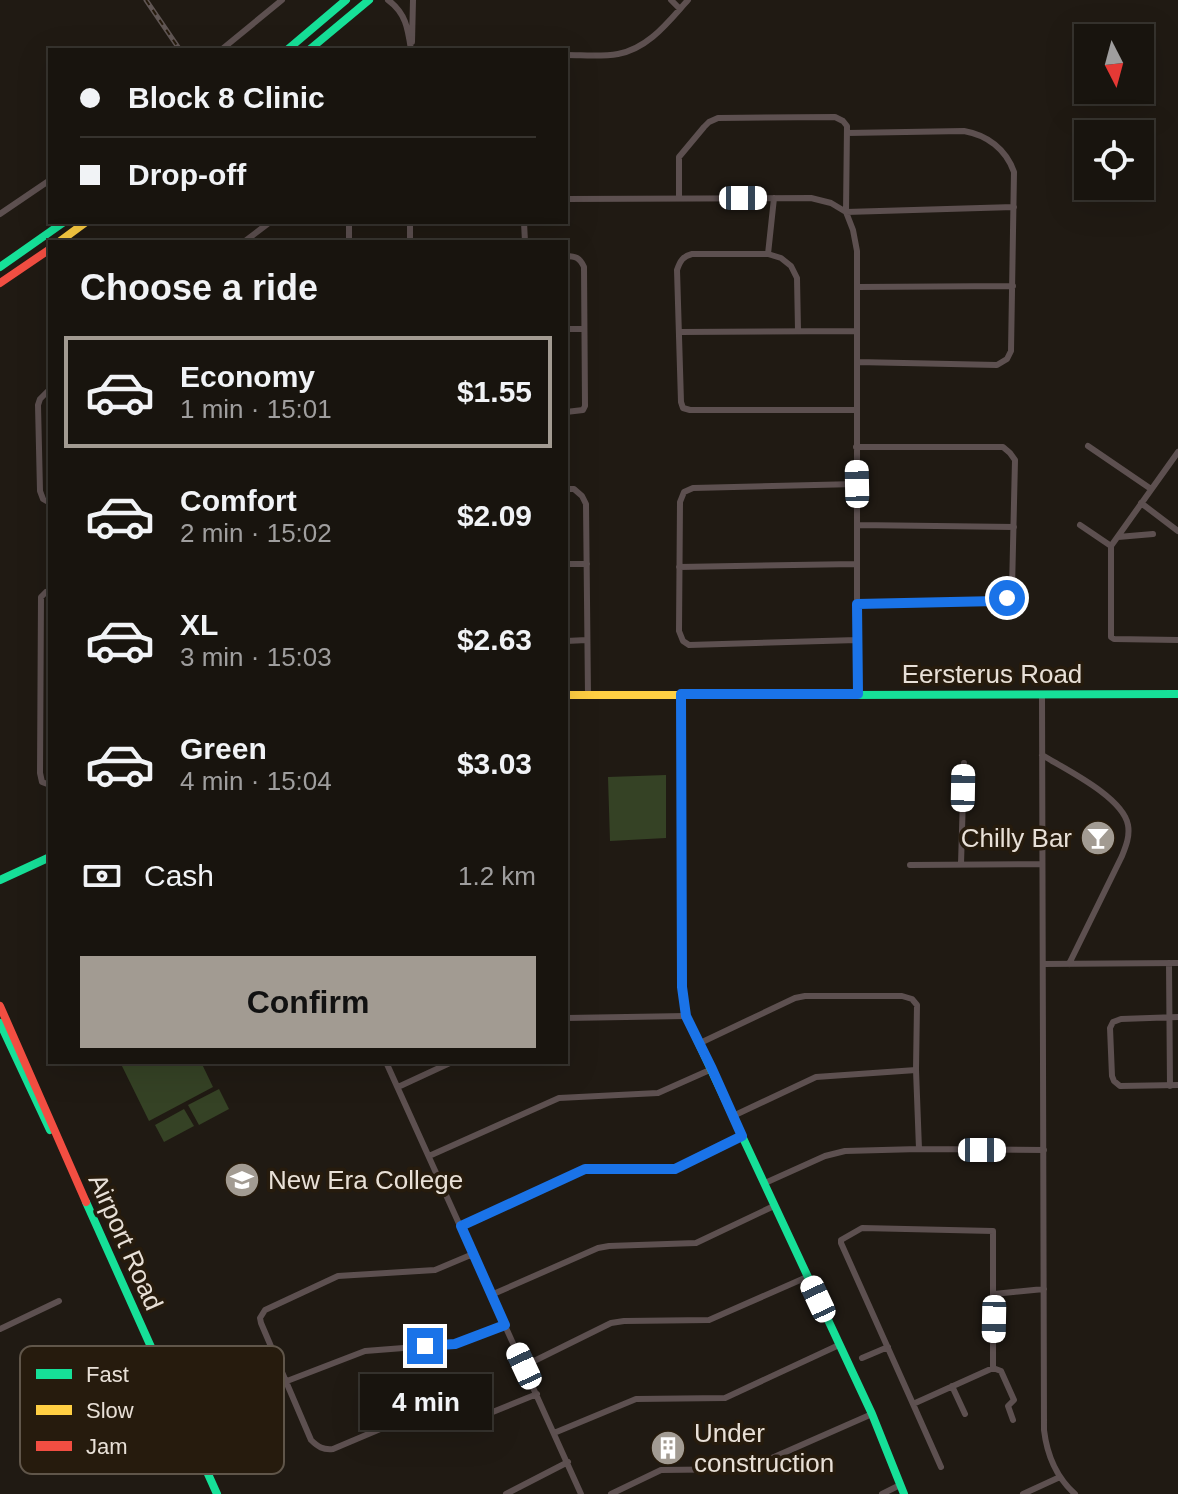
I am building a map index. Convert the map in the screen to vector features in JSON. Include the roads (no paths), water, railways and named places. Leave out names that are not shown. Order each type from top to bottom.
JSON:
[{"type":"main road","points":[[289,48],[346,0]]},
{"type":"main road","points":[[311,48],[369,0]]},
{"type":"main road","points":[[0,267],[61,224]]},
{"type":"main road","points":[[62,240],[83,224]]},
{"type":"main road","points":[[0,283],[48,250]]},
{"type":"main road","points":[[681,694],[682,987],[686,1016],[872,1414],[902,1490]]},
{"type":"main road","name":"Eersterus Road","points":[[568,695],[1178,694]]},
{"type":"main road","points":[[0,880],[48,858]]},
{"type":"main road","name":"Airport Road","points":[[0,1006],[151,1346]]},
{"type":"main road","points":[[0,1023],[42,1116],[64,1153]]},
{"type":"main road","points":[[0,1042],[16,1060]]},
{"type":"main road","name":"Airport Road","points":[[208,1474],[217,1494]]},
{"type":"street","points":[[223,48],[282,0]]},
{"type":"street","points":[[388,0],[404,16],[411,48]]},
{"type":"street","points":[[411,48],[413,0]]},
{"type":"street","points":[[671,0],[680,9]]},
{"type":"street","points":[[568,55],[616,54],[632,50],[655,35],[688,0]]},
{"type":"street","points":[[679,198],[679,157],[709,122],[718,118],[835,117],[847,126],[846,212],[857,251],[858,287],[858,694]]},
{"type":"street","points":[[847,133],[964,131],[980,134],[1005,154],[1014,172],[1011,351],[1007,359],[997,365],[857,362]]},
{"type":"street","points":[[0,214],[48,181]]},
{"type":"street","points":[[768,254],[774,198]]},
{"type":"street","points":[[568,199],[811,198],[831,203],[846,212],[1014,207]]},
{"type":"street","points":[[247,240],[267,224]]},
{"type":"street","points":[[798,330],[797,278],[791,266],[781,258],[768,254],[692,254],[681,259],[677,270],[683,408],[856,410]]},
{"type":"street","points":[[568,256],[580,259],[584,267],[585,406],[583,410],[568,412]]},
{"type":"street","points":[[858,287],[1013,286]]},
{"type":"street","points":[[568,329],[584,329]]},
{"type":"street","points":[[680,332],[857,331]]},
{"type":"street","points":[[48,391],[38,405],[40,491],[48,502]]},
{"type":"street","points":[[1088,446],[1151,489]]},
{"type":"street","points":[[856,447],[1003,447],[1015,460],[1012,589],[1007,598],[998,601],[857,604]]},
{"type":"street","points":[[1178,452],[1111,546],[1112,639],[1178,640]]},
{"type":"street","points":[[1169,463],[1178,470]]},
{"type":"street","points":[[857,484],[693,488],[684,492],[680,502],[679,567],[679,631],[683,641],[689,645],[857,640]]},
{"type":"street","points":[[568,489],[574,489],[586,504],[588,695]]},
{"type":"street","points":[[1141,503],[1178,531]]},
{"type":"street","points":[[857,525],[1014,527]]},
{"type":"street","points":[[1080,525],[1111,546]]},
{"type":"street","points":[[1118,537],[1153,534]]},
{"type":"street","points":[[568,564],[587,564]]},
{"type":"street","points":[[679,567],[856,564]]},
{"type":"street","points":[[48,592],[41,597],[40,759],[42,782],[48,784]]},
{"type":"street","points":[[568,641],[587,640]]},
{"type":"street","points":[[1042,695],[1044,1430],[1052,1462],[1075,1494]]},
{"type":"street","points":[[1042,755],[1096,788],[1122,810],[1128,824],[1128,840],[1122,856],[1069,964]]},
{"type":"street","points":[[961,864],[964,763]]},
{"type":"street","points":[[910,865],[1042,864]]},
{"type":"street","points":[[1169,963],[1170,1017],[1174,1086],[1120,1086],[1114,1081],[1110,1028],[1113,1022],[1121,1019],[1170,1017],[1178,1017]]},
{"type":"street","points":[[1043,964],[1178,963]]},
{"type":"street","points":[[698,1044],[795,998],[815,995],[902,996],[912,999],[917,1005],[919,1149]]},
{"type":"street","points":[[568,1018],[686,1016]]},
{"type":"street","points":[[387,1064],[581,1494]]},
{"type":"street","points":[[398,1087],[448,1064]]},
{"type":"street","points":[[429,1156],[559,1098],[658,1093],[712,1069]]},
{"type":"street","points":[[733,1116],[816,1077],[916,1070]]},
{"type":"street","points":[[461,1226],[585,1169],[675,1169],[742,1136]]},
{"type":"street","points":[[765,1183],[835,1153],[919,1149],[1044,1150]]},
{"type":"street","points":[[491,1295],[604,1247],[696,1243],[774,1206]]},
{"type":"street","points":[[941,1467],[841,1241],[859,1229],[993,1231],[993,1368]]},
{"type":"street","points":[[271,1346],[260,1318],[265,1310],[338,1276],[435,1270],[473,1254]]},
{"type":"street","points":[[524,1366],[611,1323],[709,1320],[807,1277]]},
{"type":"street","points":[[994,1294],[1044,1289]]},
{"type":"street","points":[[0,1329],[59,1301]]},
{"type":"street","points":[[287,1381],[365,1351],[455,1344],[505,1325]]},
{"type":"street","points":[[554,1433],[636,1399],[725,1398],[839,1345]]},
{"type":"street","points":[[862,1358],[888,1347]]},
{"type":"street","points":[[913,1404],[993,1368],[1001,1371],[1014,1400],[1008,1406],[1013,1420]]},
{"type":"street","points":[[284,1374],[311,1440],[326,1450],[381,1428],[468,1422],[537,1394]]},
{"type":"street","points":[[952,1386],[965,1414]]},
{"type":"street","points":[[611,1494],[661,1470],[750,1468],[872,1414]]},
{"type":"street","points":[[506,1494],[568,1462]]},
{"type":"street","points":[[1023,1494],[1060,1477]]},
{"type":"street","points":[[882,1494],[902,1490]]},
{"type":"railway","points":[[146,0],[179,48]]},
{"type":"place","name":"Chilly Bar","points":[[1098,838]]},
{"type":"place","name":"New Era College","points":[[242,1180]]},
{"type":"place","name":"Under construction","points":[[668,1448]]}]
